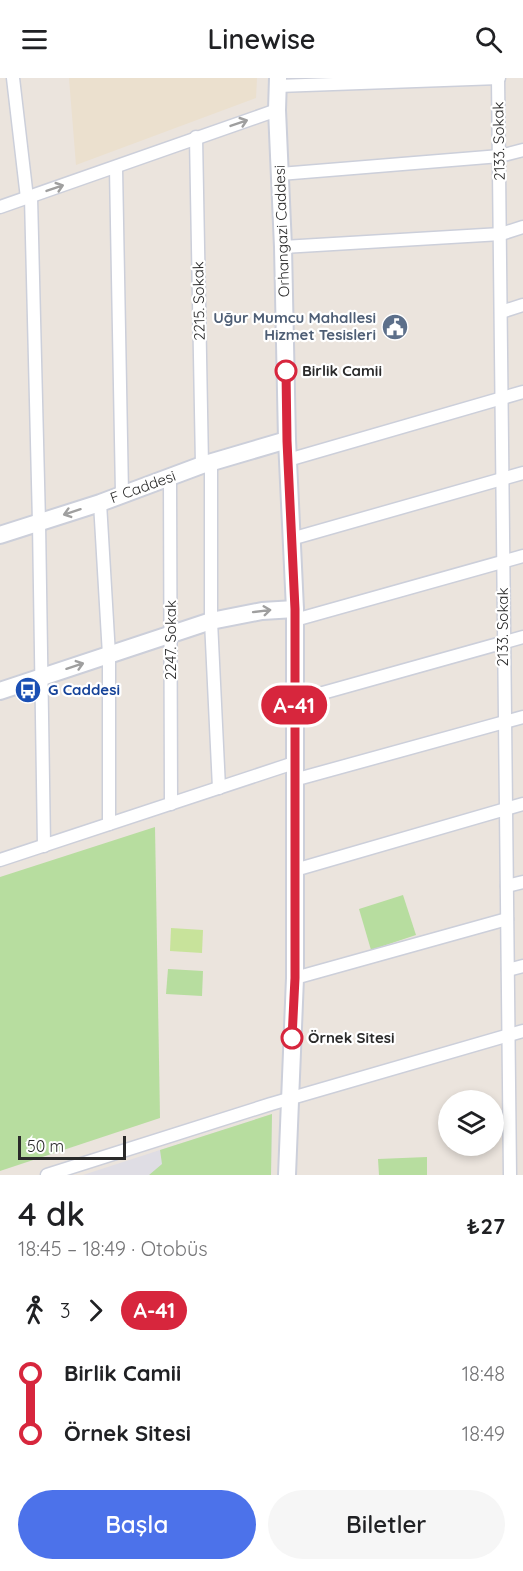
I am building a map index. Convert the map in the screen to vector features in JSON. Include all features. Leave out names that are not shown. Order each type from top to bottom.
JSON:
[{"type":"main road","name":"Orhangazi Caddesi","points":[[278,82],[287,441],[295,615],[295,978],[287,1175]]},
{"type":"main road","name":"F Caddesi","points":[[0,535],[100,503],[170,476],[287,441]]},
{"type":"main road","points":[[0,691],[211,621],[262,611],[295,615]]},
{"type":"street","points":[[13,78],[29,197],[39,523],[44,846]]},
{"type":"street","points":[[278,82],[499,78]]},
{"type":"street","name":"2133. Sokak","points":[[499,78],[510,1172]]},
{"type":"street","points":[[0,207],[277,110]]},
{"type":"street","name":"2215. Sokak","points":[[196,137],[211,621],[219,788]]},
{"type":"street","points":[[280,174],[500,156],[523,150]]},
{"type":"street","points":[[116,168],[122,494]]},
{"type":"street","points":[[283,247],[501,234],[523,227]]},
{"type":"street","points":[[501,312],[523,305]]},
{"type":"street","points":[[288,460],[523,392]]},
{"type":"street","points":[[291,539],[523,473]]},
{"type":"street","name":"2247. Sokak","points":[[170,476],[171,804]]},
{"type":"street","points":[[100,503],[109,655],[108,825]]},
{"type":"street","points":[[295,615],[523,556]]},
{"type":"street","points":[[294,701],[523,637]]},
{"type":"street","points":[[294,780],[523,717]]},
{"type":"street","points":[[0,860],[294,763]]},
{"type":"street","points":[[295,870],[523,804]]},
{"type":"street","points":[[507,886],[523,882]]},
{"type":"street","points":[[295,978],[507,919]]},
{"type":"street","points":[[508,970],[523,966]]},
{"type":"street","points":[[47,1175],[289,1099],[523,1031]]},
{"type":"street","points":[[510,1172],[523,1166]]},
{"type":"shaded area","points":[[69,78],[257,78],[256,98],[76,165]]},
{"type":"shaded area","points":[[272,1114],[271,1175],[83,1175],[160,1150]]},
{"type":"green space","points":[[155,827],[160,1118],[0,1171],[0,877]]},
{"type":"green space","points":[[403,895],[416,935],[371,950],[359,909]]},
{"type":"green space","points":[[171,928],[203,930],[202,953],[170,951]]},
{"type":"green space","points":[[168,969],[203,971],[202,996],[166,994]]},
{"type":"green space","points":[[272,1114],[271,1175],[149,1175],[162,1164],[160,1150]]},
{"type":"green space","points":[[427,1157],[427,1175],[379,1175],[378,1159]]},
{"type":"bus line","name":"A-41","points":[[286,371],[295,609],[295,978],[292,1038]]},
{"type":"place","name":"Uğur Mumcu Mahallesi Hizmet Tesisleri","points":[[395,327]]},
{"type":"place","name":"Birlik Camii","points":[[286,371]]},
{"type":"place","name":"G Caddesi","points":[[28,690]]},
{"type":"place","name":"Örnek Sitesi","points":[[292,1038]]}]
